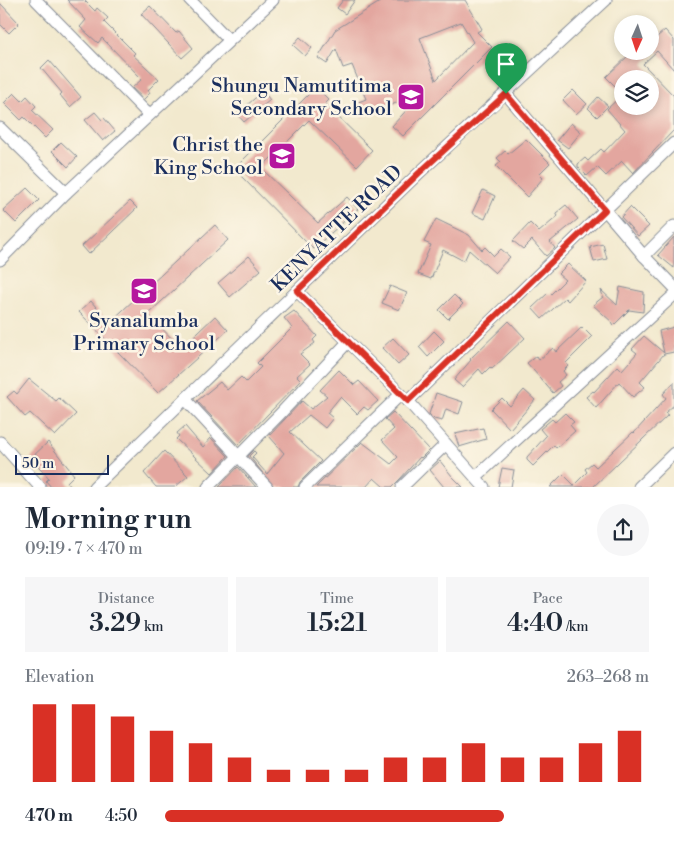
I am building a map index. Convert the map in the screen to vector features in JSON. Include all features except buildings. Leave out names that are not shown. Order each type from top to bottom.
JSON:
[{"type":"street","points":[[36,0],[149,114]]},
{"type":"street","points":[[190,0],[228,40]]},
{"type":"street","points":[[0,260],[66,193],[273,0]]},
{"type":"street","name":"KENYATTE ROAD","points":[[94,486],[186,400],[419,173],[606,0]]},
{"type":"street","points":[[506,94],[644,256],[674,287]]},
{"type":"street","points":[[0,128],[66,193]]},
{"type":"street","points":[[305,486],[404,398],[674,143]]},
{"type":"street","points":[[644,256],[674,226]]},
{"type":"street","points":[[297,291],[404,398],[484,486]]},
{"type":"street","points":[[476,477],[674,295]]},
{"type":"street","points":[[208,486],[347,343]]},
{"type":"street","points":[[186,400],[266,486]]},
{"type":"street","points":[[0,442],[40,486]]},
{"type":"street","points":[[402,486],[446,444]]},
{"type":"street","points":[[639,486],[674,453]]},
{"type":"place","name":"Shungu Namutitima Secondary School","points":[[411,97]]},
{"type":"place","name":"Christ the King School","points":[[282,156]]},
{"type":"place","name":"Syanalumba Primary School","points":[[144,291]]},
{"type":"route","points":[[506,94],[605,210],[408,401],[347,343],[297,291],[419,173],[506,94]]}]
